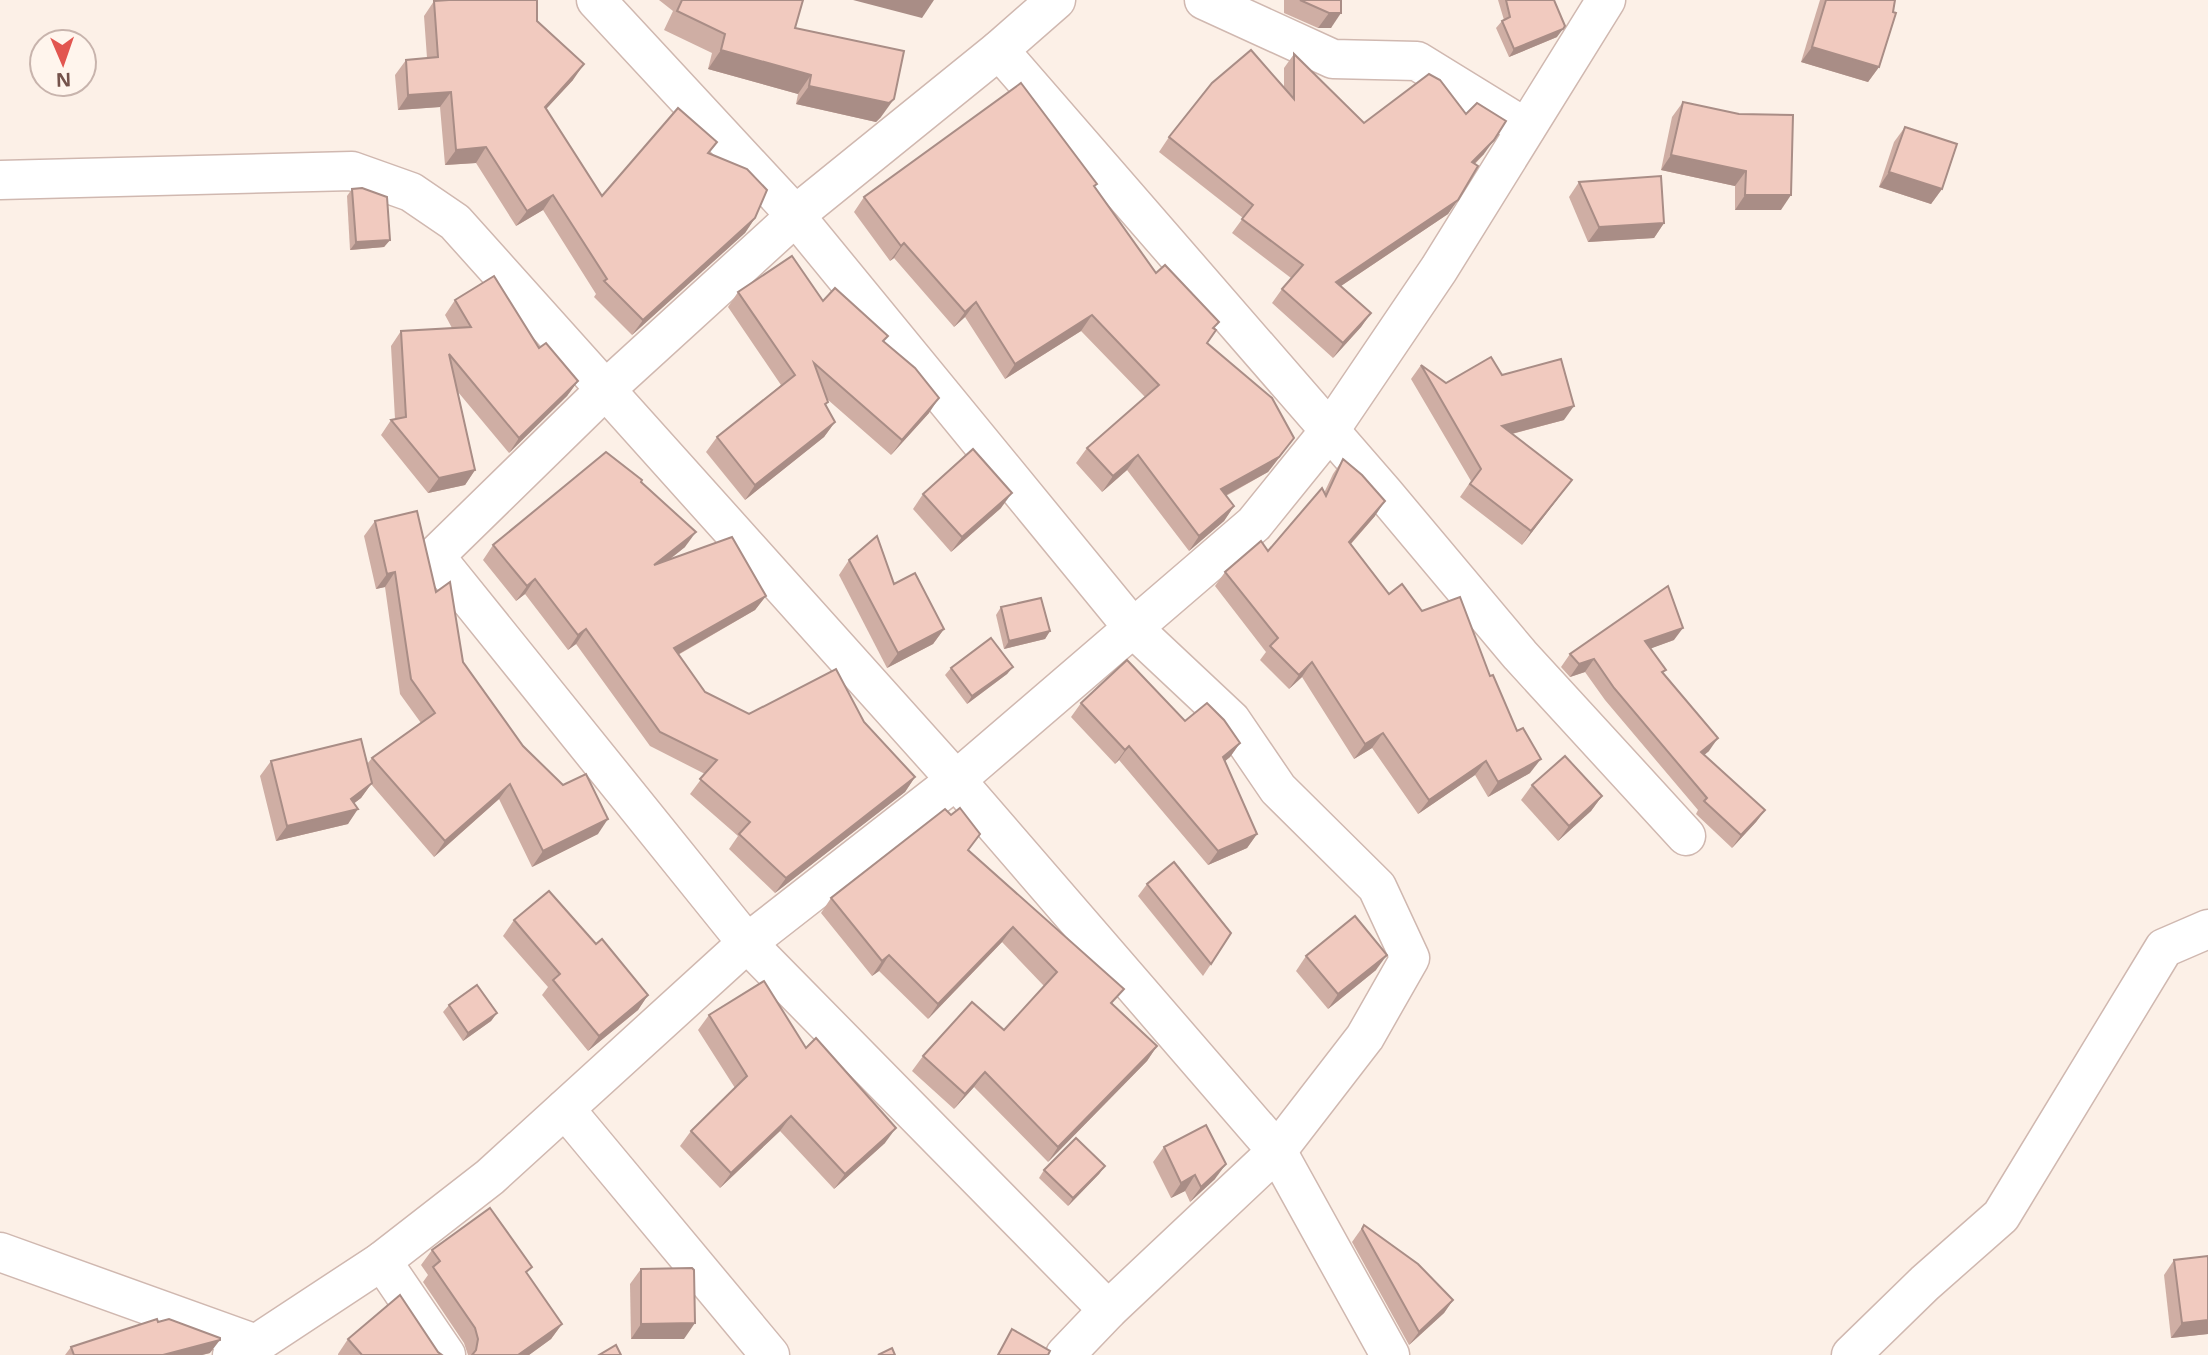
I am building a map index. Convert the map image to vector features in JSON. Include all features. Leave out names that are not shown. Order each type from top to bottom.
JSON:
[{"type":"street","points":[[596,0],[795,216],[1134,629],[1231,720],[1278,789],[1377,887],[1410,958],[1365,1037],[1277,1151],[1108,1310],[1065,1355]]},
{"type":"street","points":[[1056,0],[999,50],[795,216],[606,389],[435,556],[747,943],[1108,1310]]},
{"type":"street","points":[[1204,0],[1333,58],[1417,61],[1526,128]]},
{"type":"street","points":[[0,1252],[244,1350],[382,1261],[490,1177],[747,943],[956,780],[1254,524],[1329,430],[1439,269],[1606,0]]},
{"type":"street","points":[[999,50],[1520,655],[1686,836]]},
{"type":"street","points":[[0,180],[352,171],[411,192],[455,222],[956,780],[1277,1151],[1390,1355]]},
{"type":"street","points":[[1851,1355],[1925,1283],[2001,1216],[2164,948],[2208,929]]},
{"type":"street","points":[[565,1109],[771,1355]]},
{"type":"street","points":[[382,1261],[446,1355]]},
{"type":"building","points":[[537,0],[537,21],[584,64],[545,107],[602,196],[678,108],[717,142],[708,153],[747,169],[767,190],[755,218],[643,320],[604,281],[607,279],[553,195],[527,211],[486,147],[456,150],[451,92],[408,95],[406,60],[438,57],[434,1]]},
{"type":"building","points":[[682,0],[803,0],[795,28],[904,51],[894,99],[889,103],[809,86],[811,75],[721,50],[725,34],[677,11]]},
{"type":"building","points":[[1300,0],[1341,0],[1341,13],[1329,13]]},
{"type":"building","points":[[1506,0],[1554,0],[1565,26],[1514,49],[1502,21],[1510,17]]},
{"type":"building","points":[[1826,0],[1895,0],[1893,12],[1896,13],[1879,67],[1812,47]]},
{"type":"building","points":[[1251,50],[1294,99],[1294,54],[1364,123],[1429,74],[1440,80],[1466,114],[1477,103],[1506,121],[1494,140],[1472,162],[1478,166],[1458,200],[1336,282],[1371,313],[1343,343],[1282,289],[1303,265],[1242,219],[1253,205],[1169,137],[1212,83]]},
{"type":"building","points":[[1021,83],[1097,184],[1094,186],[1156,273],[1165,265],[1219,322],[1213,328],[1216,330],[1207,343],[1272,398],[1294,438],[1279,457],[1221,489],[1234,506],[1199,536],[1138,455],[1113,476],[1087,448],[1159,385],[1092,315],[1015,364],[976,302],[965,312],[904,243],[901,246],[864,197]]},
{"type":"building","points":[[1683,102],[1739,114],[1793,115],[1791,195],[1745,195],[1746,171],[1671,155]]},
{"type":"building","points":[[1905,127],[1957,144],[1942,189],[1889,172]]},
{"type":"building","points":[[1661,176],[1664,223],[1599,227],[1579,182]]},
{"type":"building","points":[[362,188],[387,197],[390,240],[356,242],[352,189]]},
{"type":"building","points":[[792,256],[823,301],[835,288],[888,336],[883,341],[915,368],[939,398],[902,440],[814,363],[828,402],[825,404],[835,422],[755,485],[717,437],[795,375],[738,292]]},
{"type":"building","points":[[494,276],[539,348],[546,343],[578,381],[519,438],[449,354],[475,470],[439,478],[391,420],[406,417],[401,331],[471,327],[455,300]]},
{"type":"building","points":[[1491,357],[1502,375],[1561,359],[1574,406],[1502,426],[1572,480],[1531,531],[1470,484],[1481,469],[1421,365],[1446,383]]},
{"type":"building","points":[[973,449],[1012,493],[962,537],[923,494]]},
{"type":"building","points":[[606,452],[642,480],[641,482],[696,532],[654,565],[732,537],[766,596],[674,648],[705,692],[749,714],[836,669],[864,722],[915,777],[786,878],[739,834],[750,822],[700,779],[717,760],[660,732],[586,629],[578,635],[535,579],[527,586],[493,545]]},
{"type":"building","points":[[1343,459],[1362,475],[1385,501],[1349,542],[1389,594],[1402,584],[1422,611],[1460,597],[1490,676],[1493,675],[1517,731],[1523,728],[1541,759],[1498,782],[1486,761],[1429,800],[1383,733],[1365,744],[1312,662],[1299,675],[1270,646],[1278,638],[1225,572],[1261,541],[1268,551],[1322,488],[1326,496]]},
{"type":"building","points":[[417,511],[436,592],[450,582],[463,662],[523,746],[563,785],[586,774],[608,819],[543,851],[510,784],[445,841],[372,758],[435,713],[411,679],[395,572],[387,574],[375,521]]},
{"type":"building","points":[[877,536],[894,584],[915,573],[944,629],[898,653],[849,560]]},
{"type":"building","points":[[1668,586],[1683,628],[1645,641],[1666,670],[1662,672],[1718,738],[1701,752],[1765,810],[1741,835],[1704,801],[1707,798],[1614,688],[1594,659],[1579,664],[1570,654]]},
{"type":"building","points":[[1041,598],[1050,631],[1009,641],[1001,607]]},
{"type":"building","points":[[991,638],[1013,667],[972,696],[951,668]]},
{"type":"building","points":[[1127,660],[1185,721],[1207,703],[1224,720],[1240,743],[1223,757],[1257,834],[1218,851],[1129,746],[1125,750],[1081,703]]},
{"type":"building","points":[[361,739],[372,783],[351,799],[358,809],[287,826],[271,761]]},
{"type":"building","points":[[1565,756],[1602,796],[1569,826],[1532,785]]},
{"type":"building","points":[[960,808],[980,834],[968,850],[1124,989],[1111,1003],[1157,1046],[1058,1147],[985,1072],[965,1094],[923,1056],[972,1002],[1004,1030],[1057,972],[1013,927],[938,1004],[889,955],[882,961],[831,898],[945,809],[951,815]]},
{"type":"building","points":[[1174,862],[1231,933],[1211,964],[1147,884]]},
{"type":"building","points":[[549,891],[596,944],[602,939],[648,995],[599,1036],[553,980],[560,974],[514,920]]},
{"type":"building","points":[[1355,916],[1387,955],[1338,994],[1306,956]]},
{"type":"building","points":[[764,981],[806,1048],[816,1038],[896,1128],[845,1174],[791,1116],[731,1173],[691,1131],[747,1076],[709,1015]]},
{"type":"building","points":[[477,985],[497,1013],[468,1033],[449,1005]]},
{"type":"building","points":[[1206,1125],[1226,1164],[1201,1187],[1195,1175],[1181,1183],[1164,1147]]},
{"type":"building","points":[[1076,1138],[1105,1166],[1073,1198],[1044,1170]]},
{"type":"building","points":[[490,1208],[532,1267],[526,1272],[562,1324],[518,1355],[472,1355],[478,1339],[475,1328],[433,1267],[440,1261],[432,1250]]},
{"type":"building","points":[[1364,1225],[1418,1264],[1453,1300],[1419,1332],[1362,1229]]},
{"type":"building","points":[[2208,1256],[2208,1320],[2182,1323],[2174,1260]]},
{"type":"building","points":[[692,1268],[695,1323],[641,1324],[641,1269]]},
{"type":"building","points":[[400,1295],[442,1355],[362,1355],[348,1339]]},
{"type":"building","points":[[157,1319],[158,1322],[169,1319],[220,1340],[163,1355],[74,1355],[71,1347]]},
{"type":"building","points":[[1012,1329],[1050,1351],[1048,1355],[998,1355]]},
{"type":"building","points":[[616,1345],[621,1355],[599,1355]]},
{"type":"building","points":[[892,1348],[895,1355],[878,1355]]}]
